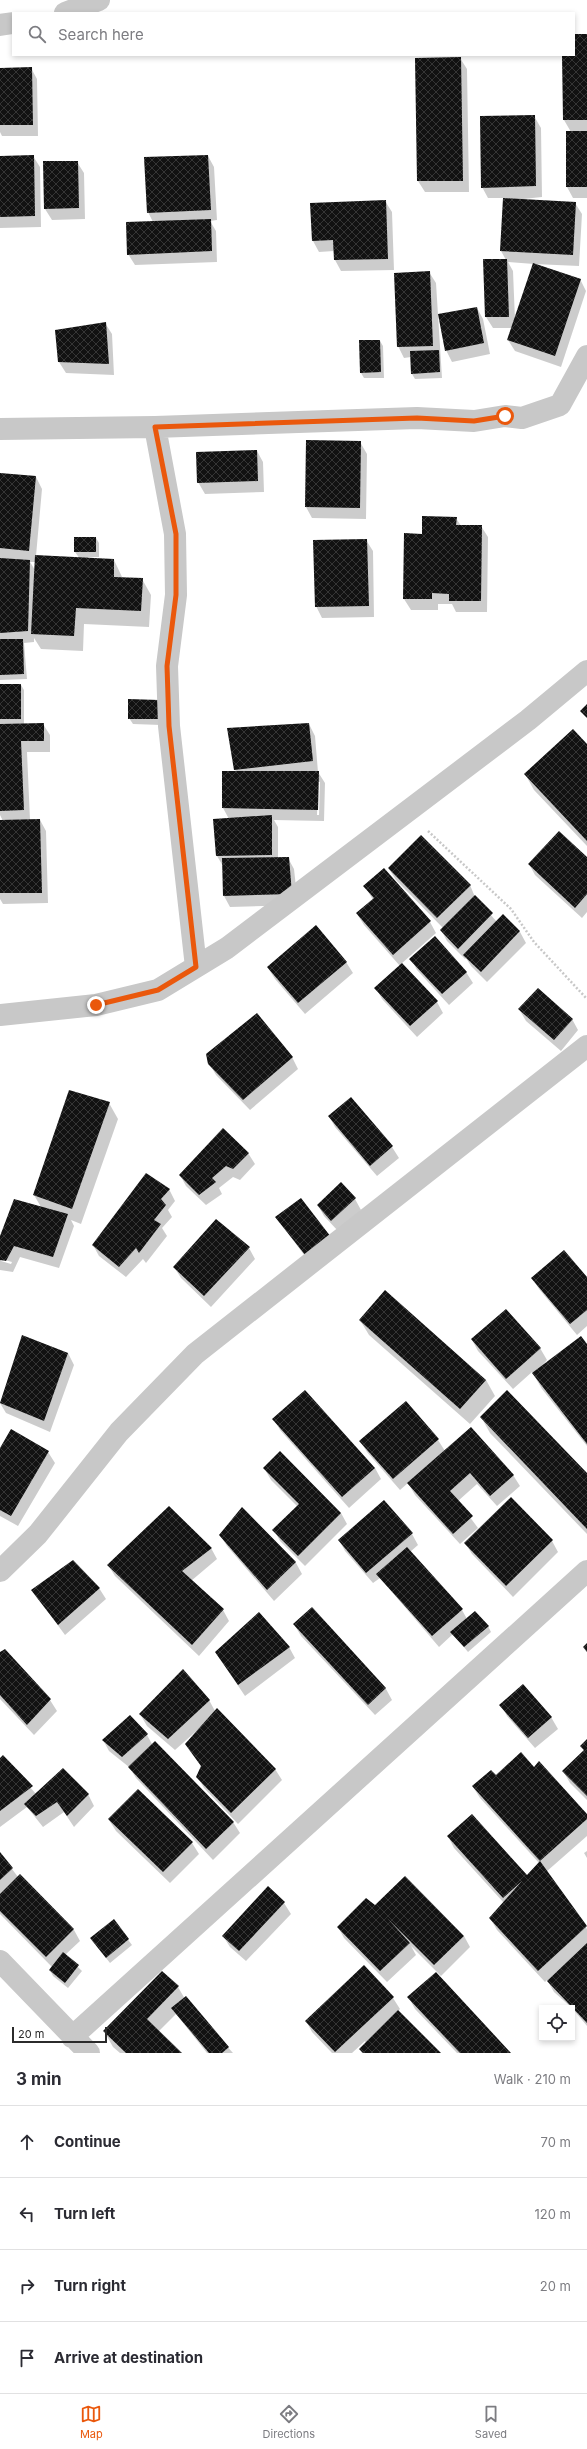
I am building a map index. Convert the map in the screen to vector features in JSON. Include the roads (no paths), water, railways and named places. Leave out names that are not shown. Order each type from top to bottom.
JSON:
[{"type":"street","points":[[68,12],[99,0]]},
{"type":"street","points":[[0,25],[12,23]]},
{"type":"street","points":[[0,429],[155,427],[417,418],[474,421],[505,416],[522,418],[560,405],[587,356]]},
{"type":"street","points":[[155,427],[176,534],[176,595],[167,666],[169,726],[196,967]]},
{"type":"street","points":[[0,1015],[96,1005],[158,990],[227,948],[528,720],[587,672]]},
{"type":"street","points":[[0,1571],[38,1534],[119,1432],[195,1354],[587,1046]]},
{"type":"street","points":[[72,2037],[587,1571]]},
{"type":"street","points":[[0,1961],[89,2053]]}]
